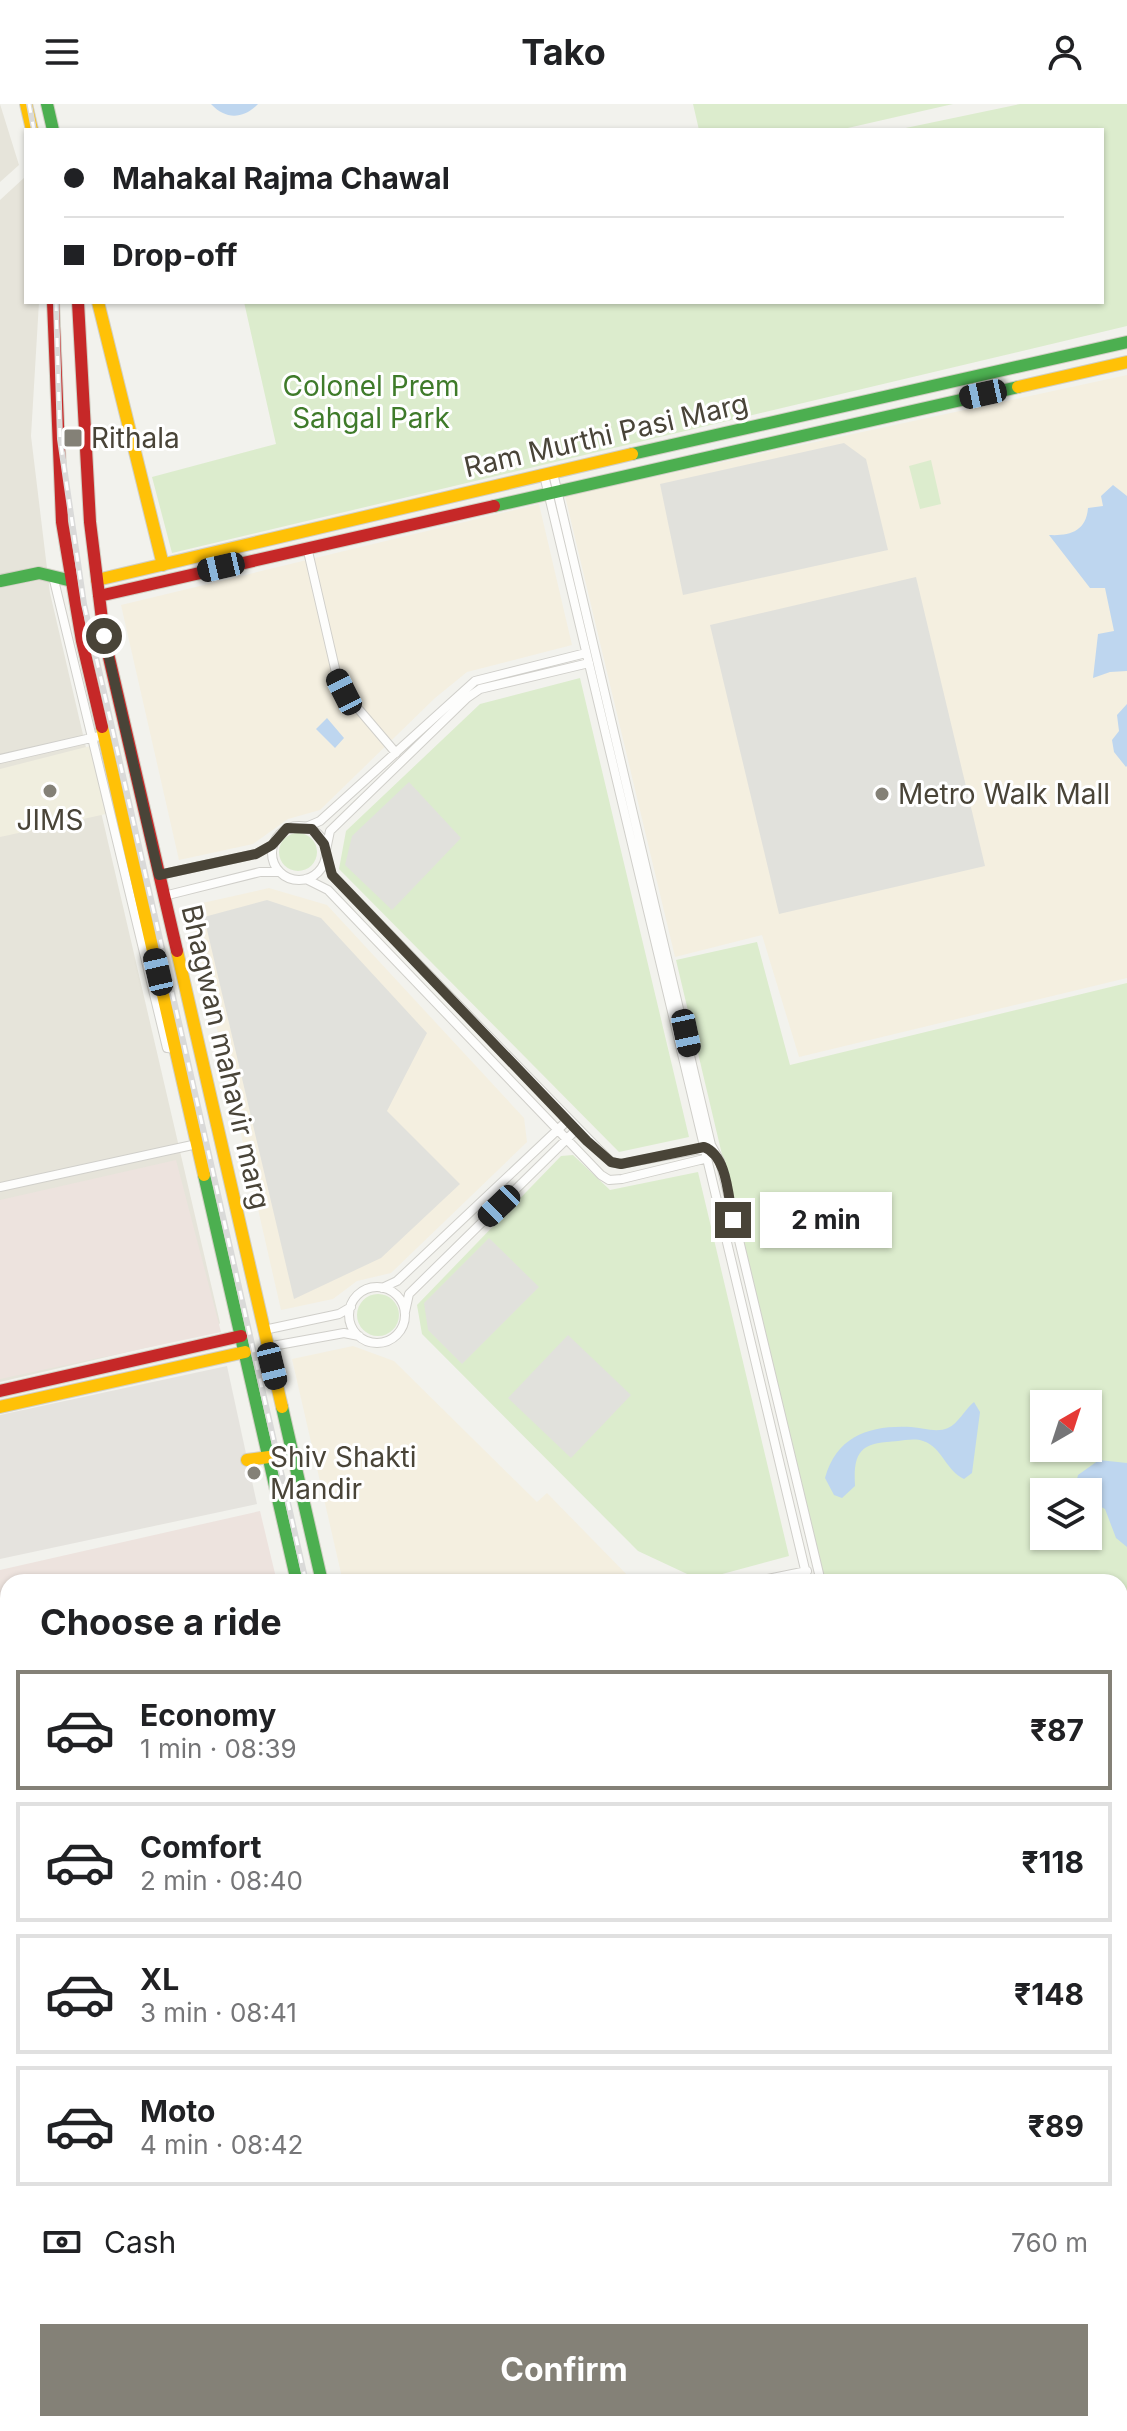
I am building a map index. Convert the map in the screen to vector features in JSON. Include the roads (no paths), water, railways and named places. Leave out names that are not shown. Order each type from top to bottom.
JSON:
[{"type":"main road","points":[[26,104],[32,128]]},
{"type":"main road","points":[[47,104],[53,128]]},
{"type":"main road","name":"Bhagwan mahavir marg","points":[[53,304],[62,522],[97,737],[176,1049],[295,1574]]},
{"type":"main road","name":"Bhagwan mahavir marg","points":[[78,304],[90,522],[104,636],[320,1574]]},
{"type":"main road","points":[[98,304],[163,565]]},
{"type":"main road","name":"Ram Murthi Pasi Marg","points":[[97,580],[858,400],[1127,342]]},
{"type":"main road","name":"Ram Murthi Pasi Marg","points":[[99,596],[1127,362]]},
{"type":"main road","points":[[0,581],[39,573],[72,581]]},
{"type":"main road","points":[[169,1021],[191,1014]]},
{"type":"main road","points":[[0,1391],[241,1336]]},
{"type":"main road","points":[[0,1407],[245,1352]]},
{"type":"main road","points":[[247,1460],[269,1457]]},
{"type":"street","points":[[548,474],[586,653],[704,1147],[704,1159],[806,1574]]},
{"type":"street","points":[[552,492],[819,1574]]},
{"type":"street","points":[[307,547],[337,677],[344,692],[403,759]]},
{"type":"street","points":[[53,576],[97,737],[167,1048],[176,1049]]},
{"type":"street","points":[[159,875],[256,854],[272,845],[287,828],[306,827],[320,821],[475,681],[586,653]]},
{"type":"street","points":[[306,879],[320,870],[330,831],[480,689],[589,663]]},
{"type":"street","points":[[0,759],[97,737]]},
{"type":"street","points":[[306,827],[321,838],[332,875],[576,1130],[611,1162],[621,1164],[704,1147],[716,1154]]},
{"type":"street","points":[[272,845],[273,862],[279,872],[291,879],[306,879],[328,890],[566,1140],[609,1180],[704,1159]]},
{"type":"street","points":[[164,896],[260,872],[279,872]]},
{"type":"street","points":[[264,1330],[339,1314],[351,1307],[364,1291],[397,1281],[568,1120]]},
{"type":"street","points":[[267,1347],[344,1333],[375,1343],[392,1339],[402,1328],[409,1294],[576,1130]]},
{"type":"street","points":[[0,1187],[197,1144]]},
{"type":"street","points":[[382,1288],[399,1297],[405,1312]]},
{"type":"street","points":[[351,1307],[351,1323],[360,1337]]},
{"type":"street","points":[[791,1574],[818,1569]]},
{"type":"water","points":[[211,104],[258,104],[246,113],[234,116],[223,113]]},
{"type":"water","points":[[1113,485],[1127,496],[1127,671],[1110,672],[1093,678],[1098,634],[1114,631],[1105,588],[1090,588],[1049,535],[1075,531],[1084,522],[1088,508],[1103,506],[1101,496]]},
{"type":"water","points":[[1127,704],[1126,767],[1114,752],[1112,740],[1119,731],[1117,715]]},
{"type":"water","points":[[327,718],[344,738],[335,748],[316,729]]},
{"type":"water","points":[[974,1402],[980,1412],[972,1473],[964,1479],[929,1444],[914,1439],[886,1442],[862,1450],[856,1464],[855,1486],[842,1498],[834,1495],[825,1478],[830,1463],[847,1442],[882,1428],[944,1429],[952,1426]]},
{"type":"water","points":[[1102,1460],[1127,1463],[1127,1547],[1116,1538],[1102,1507],[1102,1478],[1077,1478]]},
{"type":"railway","points":[[29,104],[34,128]]},
{"type":"railway","points":[[56,304],[60,439],[84,604],[304,1574]]},
{"type":"place","name":"Rithala","points":[[73,438]]},
{"type":"place","name":"JIMS","points":[[50,791]]},
{"type":"place","name":"Metro Walk Mall","points":[[882,794]]},
{"type":"place","name":"Shiv Shakti Mandir","points":[[254,1473]]},
{"type":"park label","name":"Colonel Prem Sahgal Park","points":[[371,402]]}]
